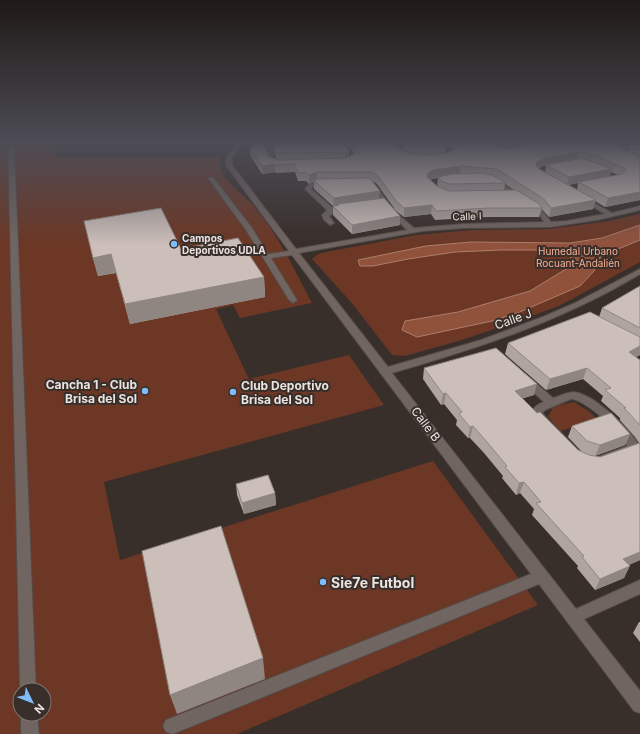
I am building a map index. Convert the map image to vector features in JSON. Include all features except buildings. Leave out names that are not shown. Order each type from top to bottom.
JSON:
[{"type":"street","points":[[12,176],[28,682]]},
{"type":"street","name":"Calle B","points":[[236,176],[640,705]]},
{"type":"street","points":[[211,178],[249,230],[293,300]]},
{"type":"street","points":[[487,179],[497,182],[539,210],[550,224]]},
{"type":"street","points":[[366,182],[373,184],[382,203],[413,231]]},
{"type":"street","points":[[331,210],[308,189],[309,186],[332,184]]},
{"type":"street","points":[[500,195],[515,195]]},
{"type":"street","points":[[578,196],[611,215]]},
{"type":"street","name":"Calle I","points":[[266,257],[413,231],[464,226],[550,224],[582,221],[640,208]]},
{"type":"street","points":[[330,223],[325,217],[326,213],[331,210],[343,209]]},
{"type":"street","name":"Calle J","points":[[386,371],[483,342],[576,311],[640,271]]},
{"type":"street","points":[[483,342],[494,352]]},
{"type":"street","points":[[516,372],[552,403]]},
{"type":"street","points":[[569,396],[584,398],[628,437],[633,445],[632,449],[600,462],[595,463],[583,460],[536,414],[538,409],[552,403],[569,396]]},
{"type":"street","points":[[172,726],[542,576]]},
{"type":"street","points":[[572,616],[640,587]]},
{"type":"street","points":[[29,722],[30,734]]},
{"type":"green space","points":[[0,176],[224,176],[262,216],[285,252],[312,303],[240,318],[233,305],[216,309],[249,379],[349,355],[384,405],[104,482],[120,560],[433,461],[538,605],[237,734],[0,734]]},
{"type":"green space","points":[[640,214],[640,262],[561,305],[462,340],[405,356],[392,355],[351,302],[312,259],[318,254],[326,252],[416,235],[472,230],[549,229],[609,221]]},
{"type":"green space","points":[[574,402],[590,412],[598,420],[560,431],[548,416],[554,406]]},
{"type":"shaded area","name":"Humedal Urbano Rocuant-Andalién","points":[[640,225],[640,240],[601,256],[594,271],[580,286],[515,314],[492,321],[417,337],[402,330],[405,321],[458,312],[530,291],[571,266],[573,259],[563,252],[501,250],[455,252],[373,266],[360,266],[358,260],[426,246],[471,242],[570,243],[602,238]]},
{"type":"place","name":"Campos Deportivos UDLA","points":[[174,244]]},
{"type":"place","name":"Cancha 1 - Club Brisa del Sol","points":[[145,391]]},
{"type":"place","name":"Club Deportivo Brisa del Sol","points":[[233,392]]},
{"type":"place","name":"Sie7e Futbol","points":[[323,582]]}]
